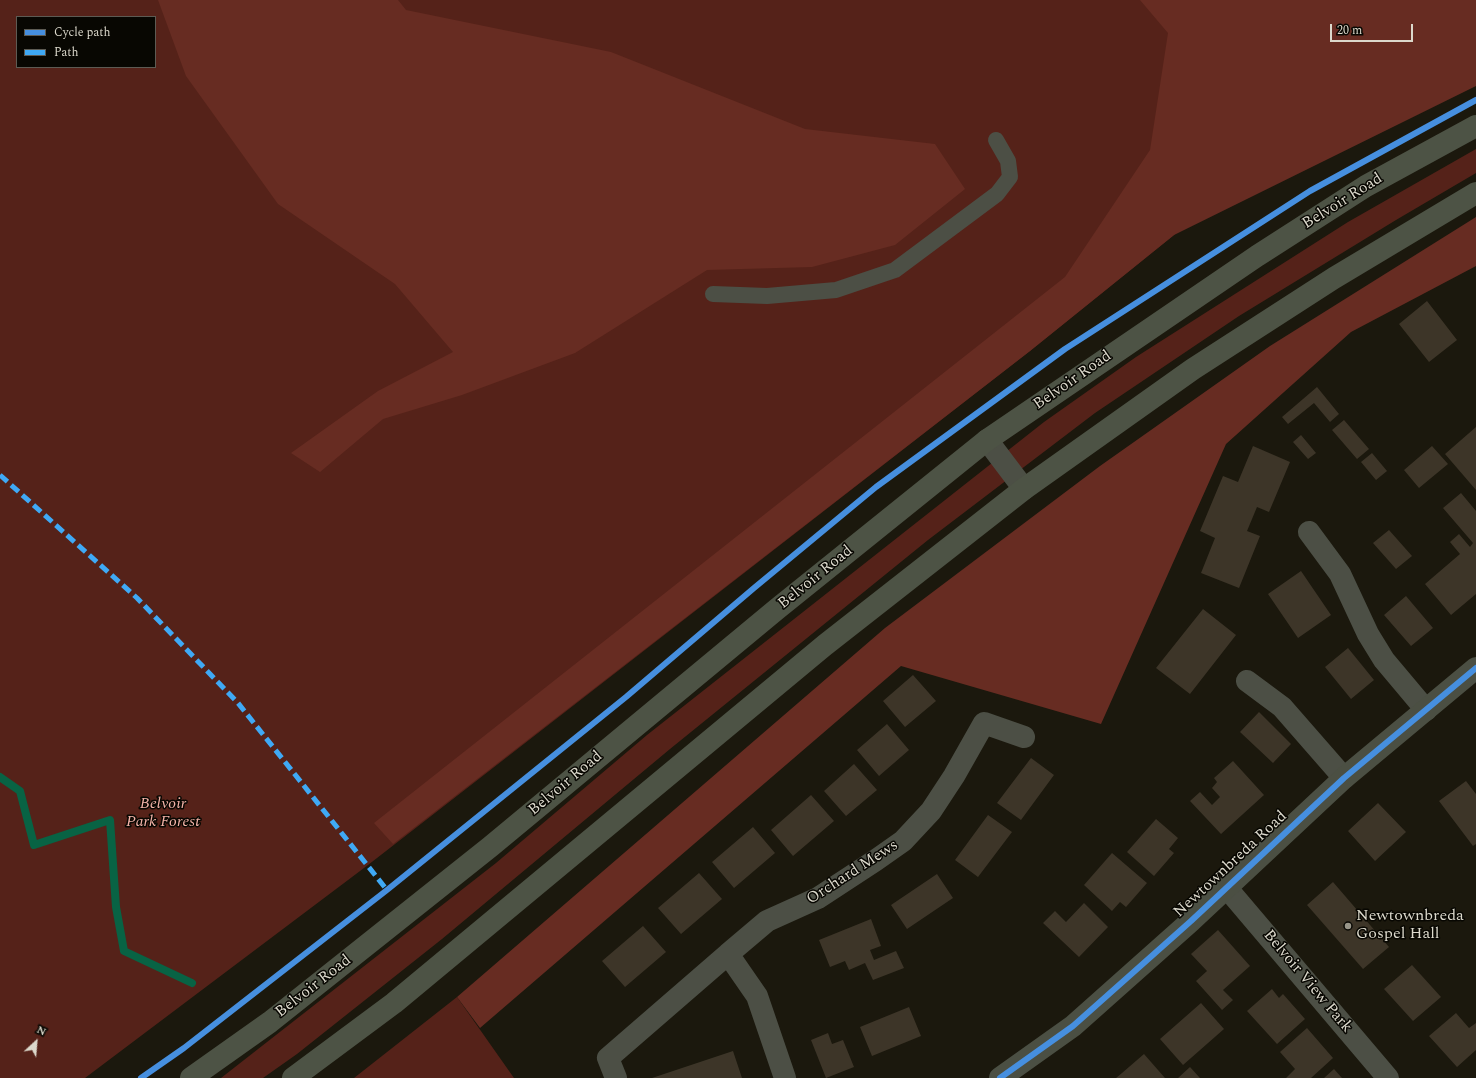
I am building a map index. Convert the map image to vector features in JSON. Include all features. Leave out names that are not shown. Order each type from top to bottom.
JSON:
[{"type":"highway","name":"Belvoir Road","points":[[190,1078],[270,1022],[436,891],[771,614],[987,440],[1257,256],[1366,186],[1476,126]]},
{"type":"highway","points":[[293,1078],[394,1003],[825,645],[1024,489],[1200,365],[1334,278],[1476,193]]},
{"type":"street","points":[[987,440],[1024,489]]},
{"type":"street","points":[[1309,532],[1340,574],[1368,634],[1384,660],[1426,710]]},
{"type":"street","name":"Newtownbreda Road","points":[[1000,1078],[1073,1026],[1344,778],[1476,668]]},
{"type":"street","points":[[1247,681],[1282,707],[1344,778]]},
{"type":"street","name":"Orchard Mews","points":[[616,1078],[608,1058],[767,921],[818,898],[903,841],[931,811],[954,776],[984,724],[1024,737]]},
{"type":"street","name":"Belvoir View Park","points":[[1226,887],[1388,1078]]},
{"type":"street","points":[[728,954],[757,996],[785,1078]]},
{"type":"lane","points":[[714,294],[768,296],[836,290],[895,270],[997,194],[1010,177],[1008,161],[996,140]]},
{"type":"green space","name":"Belvoir Park Forest","points":[[0,0],[1466,0],[1030,351],[368,865],[85,1078],[0,1078]]},
{"type":"green space","points":[[1476,149],[1476,173],[1239,316],[1095,413],[928,540],[670,749],[442,939],[297,1054],[263,1078],[221,1078],[496,863],[647,735],[1044,422],[1136,357],[1348,222]]},
{"type":"green space","points":[[457,997],[514,1078],[354,1078]]},
{"type":"shaded area","points":[[158,0],[398,0],[406,10],[611,52],[805,129],[935,144],[965,189],[895,245],[812,267],[707,270],[575,353],[462,395],[383,419],[320,472],[291,453],[378,391],[453,352],[395,284],[278,204],[186,76]]},
{"type":"shaded area","points":[[1140,0],[1476,0],[1476,86],[1174,235],[1030,351],[393,844],[374,823],[1065,277],[1150,150],[1168,33]]},
{"type":"shaded area","points":[[1476,217],[1476,266],[1351,332],[1226,444],[1101,724],[901,666],[480,1028],[457,997],[885,628],[1100,466],[1270,346]]},
{"type":"building","points":[[1427,301],[1457,340],[1429,362],[1399,324]]},
{"type":"building","points":[[1317,387],[1339,414],[1330,422],[1314,403],[1288,424],[1282,417]]},
{"type":"building","points":[[1344,420],[1369,449],[1357,459],[1332,430]]},
{"type":"building","points":[[1476,427],[1476,490],[1445,454]]},
{"type":"building","points":[[1301,435],[1316,453],[1308,459],[1293,442]]},
{"type":"building","points":[[1253,446],[1290,462],[1269,512],[1257,507],[1247,531],[1260,536],[1239,588],[1201,573],[1215,538],[1200,531],[1223,476],[1238,482]]},
{"type":"building","points":[[1432,446],[1448,464],[1419,488],[1404,470]]},
{"type":"building","points":[[1372,453],[1387,471],[1376,480],[1361,462]]},
{"type":"building","points":[[1461,493],[1476,511],[1476,594],[1451,615],[1425,584],[1460,554],[1450,542],[1459,534],[1470,547],[1473,543],[1443,508]]},
{"type":"building","points":[[1389,530],[1412,556],[1396,569],[1373,543]]},
{"type":"building","points":[[1301,571],[1331,615],[1298,638],[1268,594]]},
{"type":"building","points":[[1406,596],[1433,628],[1411,646],[1384,615]]},
{"type":"building","points":[[1203,609],[1236,635],[1190,694],[1156,668]]},
{"type":"building","points":[[1348,648],[1374,680],[1351,699],[1325,667]]},
{"type":"building","points":[[913,675],[936,701],[905,727],[883,701]]},
{"type":"building","points":[[1259,712],[1291,744],[1273,763],[1240,732]]},
{"type":"building","points":[[887,724],[909,750],[879,776],[857,750]]},
{"type":"building","points":[[1031,758],[1054,775],[1021,820],[997,803]]},
{"type":"building","points":[[1233,761],[1264,795],[1221,834],[1190,801],[1200,792],[1212,805],[1220,797],[1212,788],[1217,782],[1214,778]]},
{"type":"building","points":[[854,764],[877,790],[846,816],[824,791]]},
{"type":"building","points":[[1466,781],[1476,794],[1476,844],[1473,846],[1439,801]]},
{"type":"building","points":[[811,795],[834,821],[793,856],[771,830]]},
{"type":"building","points":[[1378,803],[1406,832],[1375,861],[1348,831]]},
{"type":"building","points":[[988,815],[1012,832],[978,877],[955,860]]},
{"type":"building","points":[[1156,819],[1178,838],[1169,849],[1174,853],[1154,876],[1127,852]]},
{"type":"building","points":[[753,827],[775,853],[734,888],[712,862]]},
{"type":"building","points":[[1112,853],[1147,883],[1126,907],[1120,902],[1112,911],[1084,885]]},
{"type":"building","points":[[699,873],[722,899],[681,934],[658,908]]},
{"type":"building","points":[[937,874],[953,898],[907,929],[891,905]]},
{"type":"building","name":"Newtownbreda Gospel Hall","points":[[1333,882],[1389,947],[1363,969],[1307,905]]},
{"type":"building","points":[[1084,903],[1108,927],[1079,957],[1043,923],[1055,911],[1066,922]]},
{"type":"building","points":[[871,919],[881,946],[870,950],[874,960],[896,951],[904,968],[873,980],[865,963],[849,970],[845,961],[830,967],[819,940]]},
{"type":"building","points":[[643,926],[666,952],[625,987],[602,961]]},
{"type":"building","points":[[1218,930],[1250,966],[1223,990],[1233,1000],[1222,1010],[1196,981],[1207,971],[1191,954]]},
{"type":"building","points":[[1412,965],[1441,997],[1413,1021],[1384,989]]},
{"type":"building","points":[[1272,989],[1279,998],[1283,994],[1305,1019],[1277,1044],[1247,1011]]},
{"type":"building","points":[[1201,1003],[1224,1029],[1183,1065],[1160,1039]]},
{"type":"building","points":[[909,1007],[921,1036],[872,1056],[860,1027]]},
{"type":"building","points":[[1456,1013],[1469,1028],[1476,1023],[1476,1050],[1457,1067],[1429,1036]]},
{"type":"building","points":[[1307,1028],[1333,1058],[1311,1078],[1286,1078],[1295,1069],[1280,1052]]},
{"type":"building","points":[[828,1033],[832,1044],[843,1040],[854,1067],[826,1078],[811,1040]]},
{"type":"building","points":[[733,1051],[742,1078],[652,1078]]},
{"type":"building","points":[[1144,1054],[1165,1078],[1116,1078],[1122,1073]]},
{"type":"building","points":[[1190,1067],[1200,1078],[1178,1078]]},
{"type":"building","points":[[1334,1069],[1342,1078],[1324,1078]]},
{"type":"waterway","points":[[0,777],[20,791],[34,845],[110,820],[116,907],[124,951],[192,983]]},
{"type":"marked path","points":[[0,475],[137,598],[238,703],[387,890]]},
{"type":"cycle path","points":[[141,1078],[184,1048],[387,890],[626,697],[876,487],[1065,349],[1310,191],[1476,100]]},
{"type":"cycle path","points":[[1000,1078],[1073,1026],[1191,921],[1344,778],[1476,668]]},
{"type":"place","name":"Newtownbreda Gospel Hall","points":[[1348,926]]}]
